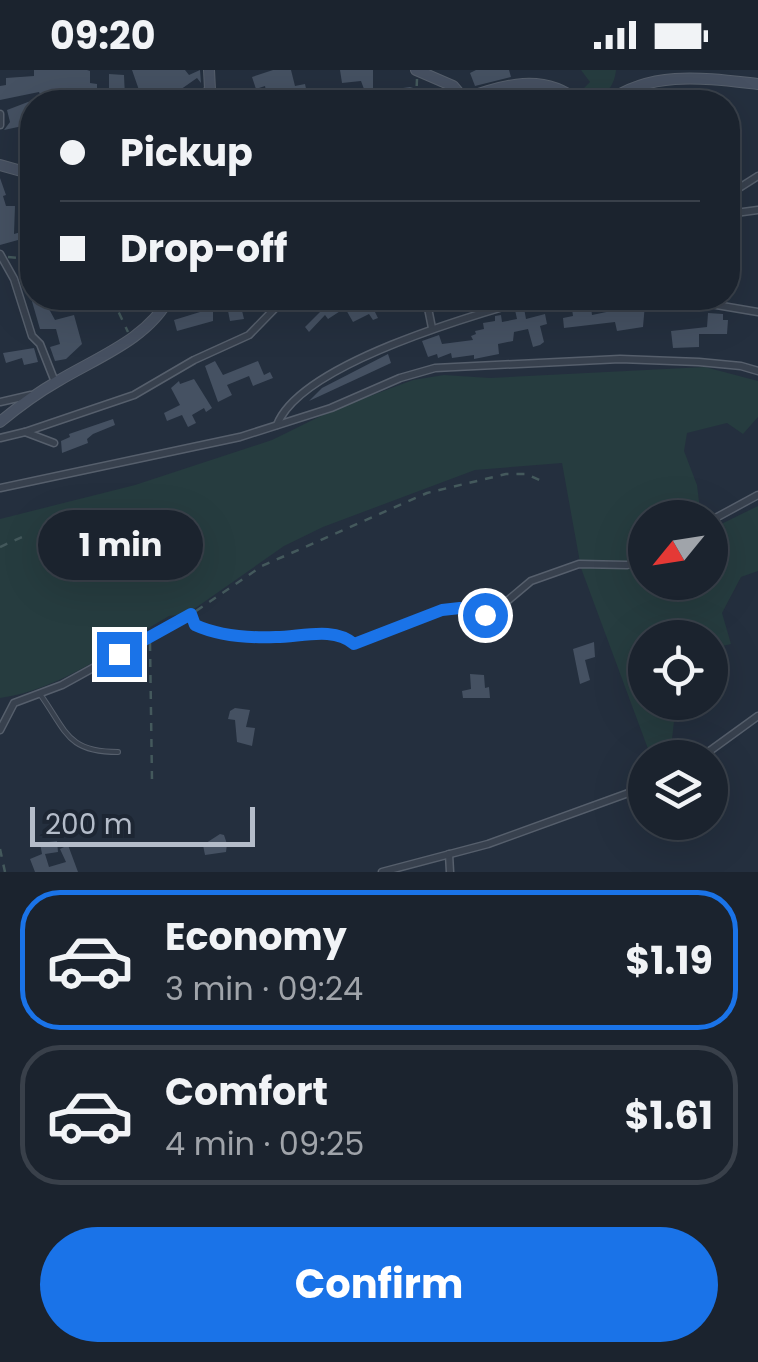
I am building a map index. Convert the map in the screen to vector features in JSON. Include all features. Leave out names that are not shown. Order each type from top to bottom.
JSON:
[{"type":"main road","points":[[210,70],[210,89]]},
{"type":"main road","points":[[417,70],[456,90]]},
{"type":"main road","points":[[625,90],[654,75],[758,84]]},
{"type":"main road","points":[[492,90],[538,83],[559,90]]},
{"type":"main road","points":[[0,422],[55,382],[131,338],[162,310]]},
{"type":"street","points":[[0,114],[0,124]]},
{"type":"street","points":[[1,257],[20,298]]},
{"type":"street","points":[[24,310],[55,382]]},
{"type":"street","points":[[0,438],[134,395],[194,360],[249,335],[273,310]]},
{"type":"street","points":[[428,310],[432,328]]},
{"type":"street","points":[[276,426],[282,410],[294,399],[356,361],[432,328],[493,310]]},
{"type":"street","points":[[0,488],[215,443],[276,426],[435,368],[620,359],[699,362],[758,372]]},
{"type":"street","points":[[0,402],[37,394]]},
{"type":"street","points":[[25,432],[54,444]]},
{"type":"street","points":[[728,511],[758,495]]},
{"type":"street","points":[[0,730],[14,704],[191,614],[195,625],[222,634],[282,637],[315,633],[345,636],[354,644],[442,610],[460,608],[485,615],[494,612],[531,581],[579,564],[628,565]]},
{"type":"street","points":[[725,740],[758,716]]},
{"type":"street","points":[[382,872],[559,821],[628,794]]},
{"type":"street","points":[[448,854],[450,872]]},
{"type":"lane","points":[[40,694],[79,746],[89,751],[118,752]]},
{"type":"path","points":[[118,310],[131,338]]},
{"type":"path","points":[[191,614],[262,566],[427,493],[506,474],[526,474],[546,483]]},
{"type":"path","points":[[0,546],[28,534]]},
{"type":"path","points":[[150,636],[152,781]]},
{"type":"path","points":[[0,849],[5,872]]},
{"type":"green space","points":[[581,70],[616,70],[608,90],[582,90],[590,82]]},
{"type":"green space","points":[[705,367],[758,381],[758,417],[743,434],[727,423],[687,433],[684,451],[699,500],[628,500],[628,600],[728,600],[728,521],[758,506],[758,571],[741,577],[722,613],[724,620],[628,620],[628,695],[581,568],[562,463],[475,470],[323,527],[284,546],[187,614],[169,616],[45,686],[0,698],[0,519],[135,485],[272,440],[335,409],[413,380],[444,375],[490,378]]},
{"type":"green space","points":[[637,720],[674,720],[672,740],[645,740]]},
{"type":"building","points":[[34,70],[87,70],[90,83],[97,84],[97,90],[20,90],[20,96],[0,100],[0,86],[6,85],[6,78],[34,76]]},
{"type":"building","points":[[132,70],[185,70],[189,75],[200,70],[201,83],[197,78],[180,90],[139,90]]},
{"type":"building","points":[[273,70],[291,70],[295,86],[305,84],[306,90],[266,90],[265,86],[256,89],[252,77]]},
{"type":"building","points":[[340,70],[373,70],[373,89],[364,89],[361,81],[342,83]]},
{"type":"building","points":[[509,70],[511,77],[475,86],[470,73]]},
{"type":"building","points":[[109,74],[124,75],[125,90],[109,90]]},
{"type":"building","points":[[20,105],[20,127],[4,130],[10,122],[7,110]]},
{"type":"building","points":[[0,178],[6,206],[15,206],[14,234],[20,232],[20,248],[18,240],[0,245]]},
{"type":"building","points":[[34,310],[50,310],[55,320],[74,315],[82,344],[66,359],[55,361],[50,347],[60,344],[56,329],[40,329]]},
{"type":"building","points":[[213,310],[213,321],[177,331],[174,320]]},
{"type":"building","points":[[242,310],[244,319],[230,321],[230,311]]},
{"type":"building","points":[[342,310],[328,319],[325,315],[309,332],[305,327],[321,311]]},
{"type":"building","points":[[346,310],[374,310],[378,318],[373,320],[369,314],[353,322]]},
{"type":"building","points":[[515,310],[524,310],[526,319],[545,314],[547,324],[540,326],[544,342],[533,347],[528,329],[514,332],[513,341],[498,344],[499,354],[474,359],[474,355],[452,358],[451,353],[428,357],[422,341],[439,335],[442,344],[473,340],[475,331],[484,329],[483,323],[495,321],[495,316],[501,315],[502,322],[517,319]]},
{"type":"building","points":[[572,310],[591,310],[592,315],[644,310],[643,327],[617,331],[615,322],[564,328],[563,318],[573,316]]},
{"type":"building","points":[[708,313],[723,314],[723,320],[728,320],[727,334],[699,334],[699,347],[673,348],[671,331],[707,327]]},
{"type":"building","points":[[34,348],[38,362],[24,365],[22,358],[6,363],[3,353]]},
{"type":"building","points":[[388,354],[391,363],[309,401],[322,388]]},
{"type":"building","points":[[215,361],[223,375],[258,361],[264,375],[270,372],[273,378],[253,386],[249,376],[227,385],[232,395],[218,402],[205,366]]},
{"type":"building","points":[[194,379],[212,408],[192,415],[196,423],[188,427],[182,415],[167,421],[164,413],[180,405],[171,388],[179,381],[180,384]]},
{"type":"building","points":[[113,419],[115,425],[93,434],[88,443],[62,453],[61,441],[69,434]]},
{"type":"building","points":[[594,642],[595,657],[585,660],[590,680],[580,684],[573,649]]},
{"type":"building","points":[[470,674],[484,675],[490,698],[463,698],[462,691],[471,689]]},
{"type":"building","points":[[235,708],[250,710],[246,727],[255,728],[252,746],[237,742],[235,720],[228,719]]},
{"type":"building","points":[[220,834],[227,844],[226,852],[205,855],[203,845]]},
{"type":"building","points":[[57,841],[58,852],[45,854],[49,867],[66,862],[60,849],[68,845],[78,872],[35,872],[30,859],[42,854],[40,843]]},
{"type":"route","points":[[119,654],[191,614],[195,625],[222,634],[282,637],[315,633],[345,636],[354,644],[442,610],[460,608],[485,615]]}]
